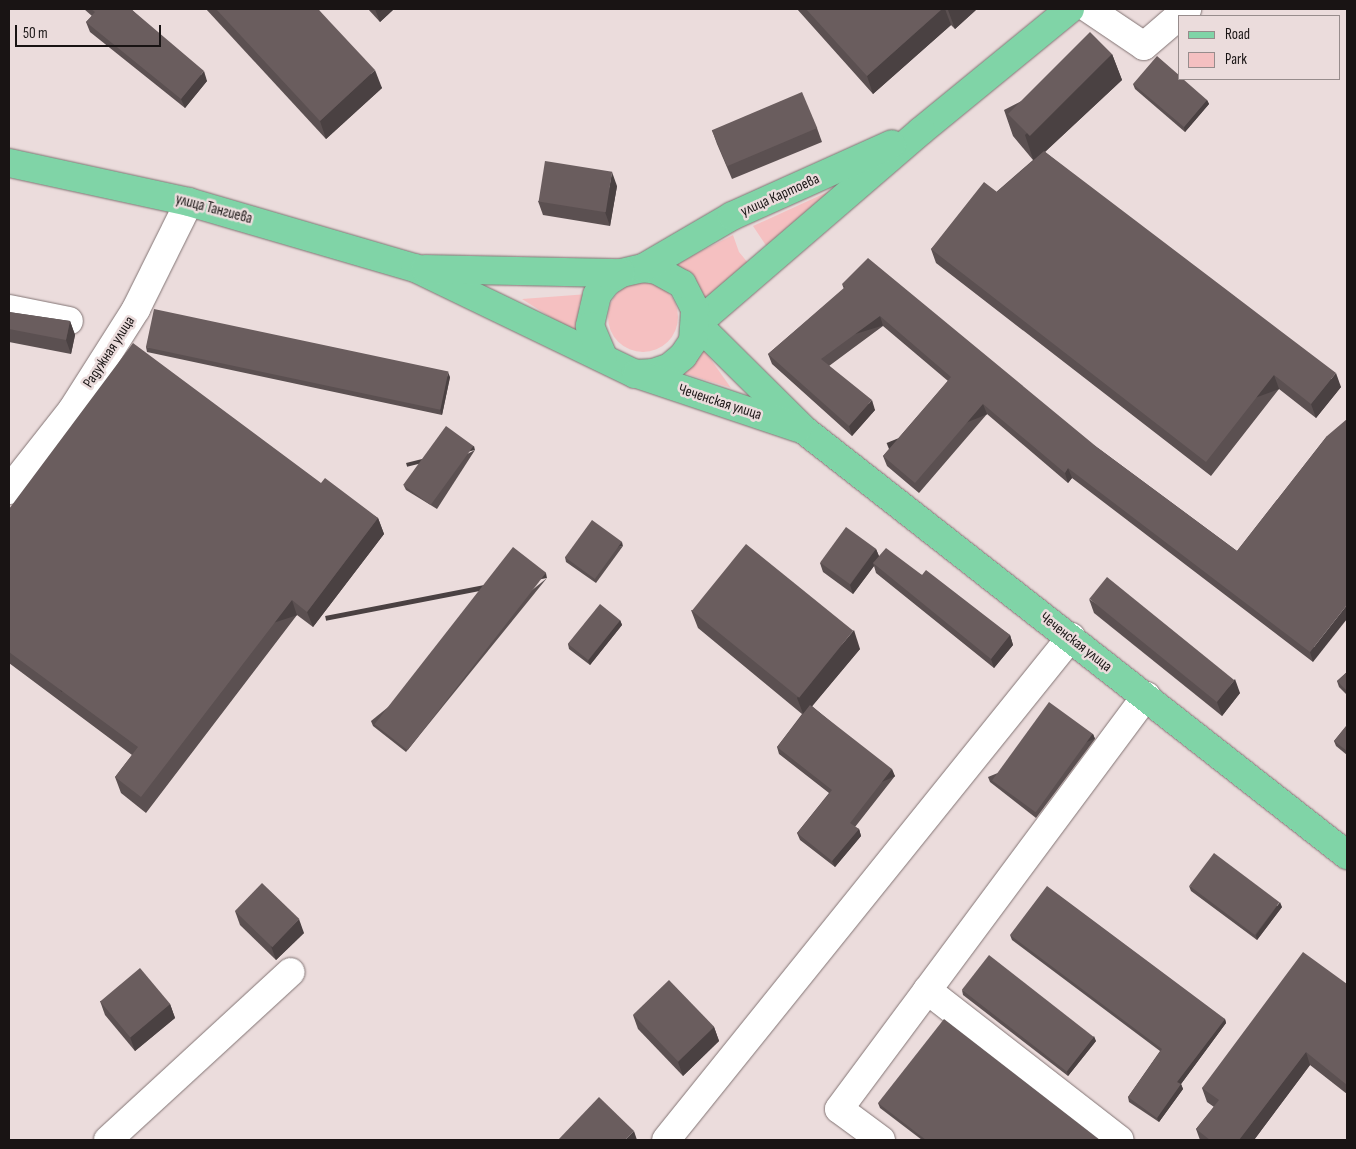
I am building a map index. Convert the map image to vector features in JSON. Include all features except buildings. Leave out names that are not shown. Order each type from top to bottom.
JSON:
[{"type":"main road","name":"улица Картоева","points":[[696,324],[921,131],[1070,9]]},
{"type":"main road","name":"улица Картоева","points":[[632,270],[732,216],[921,131]]},
{"type":"main road","name":"улица Тангиева","points":[[9,163],[189,202],[415,268]]},
{"type":"main road","points":[[415,268],[657,270],[682,284],[695,309],[696,324],[693,341],[683,356],[670,367],[653,373],[635,374],[618,368],[603,356],[415,268]]},
{"type":"main road","points":[[603,356],[590,326],[591,310],[597,295],[632,270]]},
{"type":"main road","name":"Чеченская улица","points":[[696,324],[804,430],[1071,637],[1347,856]]},
{"type":"main road","name":"Чеченская улица","points":[[635,374],[804,430]]},
{"type":"street","points":[[1089,9],[1144,46],[1178,17]]},
{"type":"street","name":"Радужная улица","points":[[9,490],[72,410],[131,316],[189,202]]},
{"type":"street","points":[[9,309],[69,321]]},
{"type":"street","points":[[666,1140],[1071,637]]},
{"type":"street","points":[[881,1140],[839,1109],[1146,696]]},
{"type":"street","points":[[108,1140],[291,972]]},
{"type":"street","points":[[927,990],[1120,1140]]},
{"type":"green space","points":[[856,179],[767,247],[753,226]]},
{"type":"green space","points":[[733,235],[739,252],[749,264],[700,302],[672,266]]},
{"type":"green space","points":[[643,282],[656,285],[668,292],[675,304],[678,317],[675,330],[668,342],[656,349],[643,352],[630,349],[618,342],[611,330],[608,317],[611,304],[618,292],[630,285]]},
{"type":"green space","points":[[588,294],[579,305],[580,336],[522,299]]},
{"type":"green space","points":[[700,344],[731,388],[677,371]]}]
